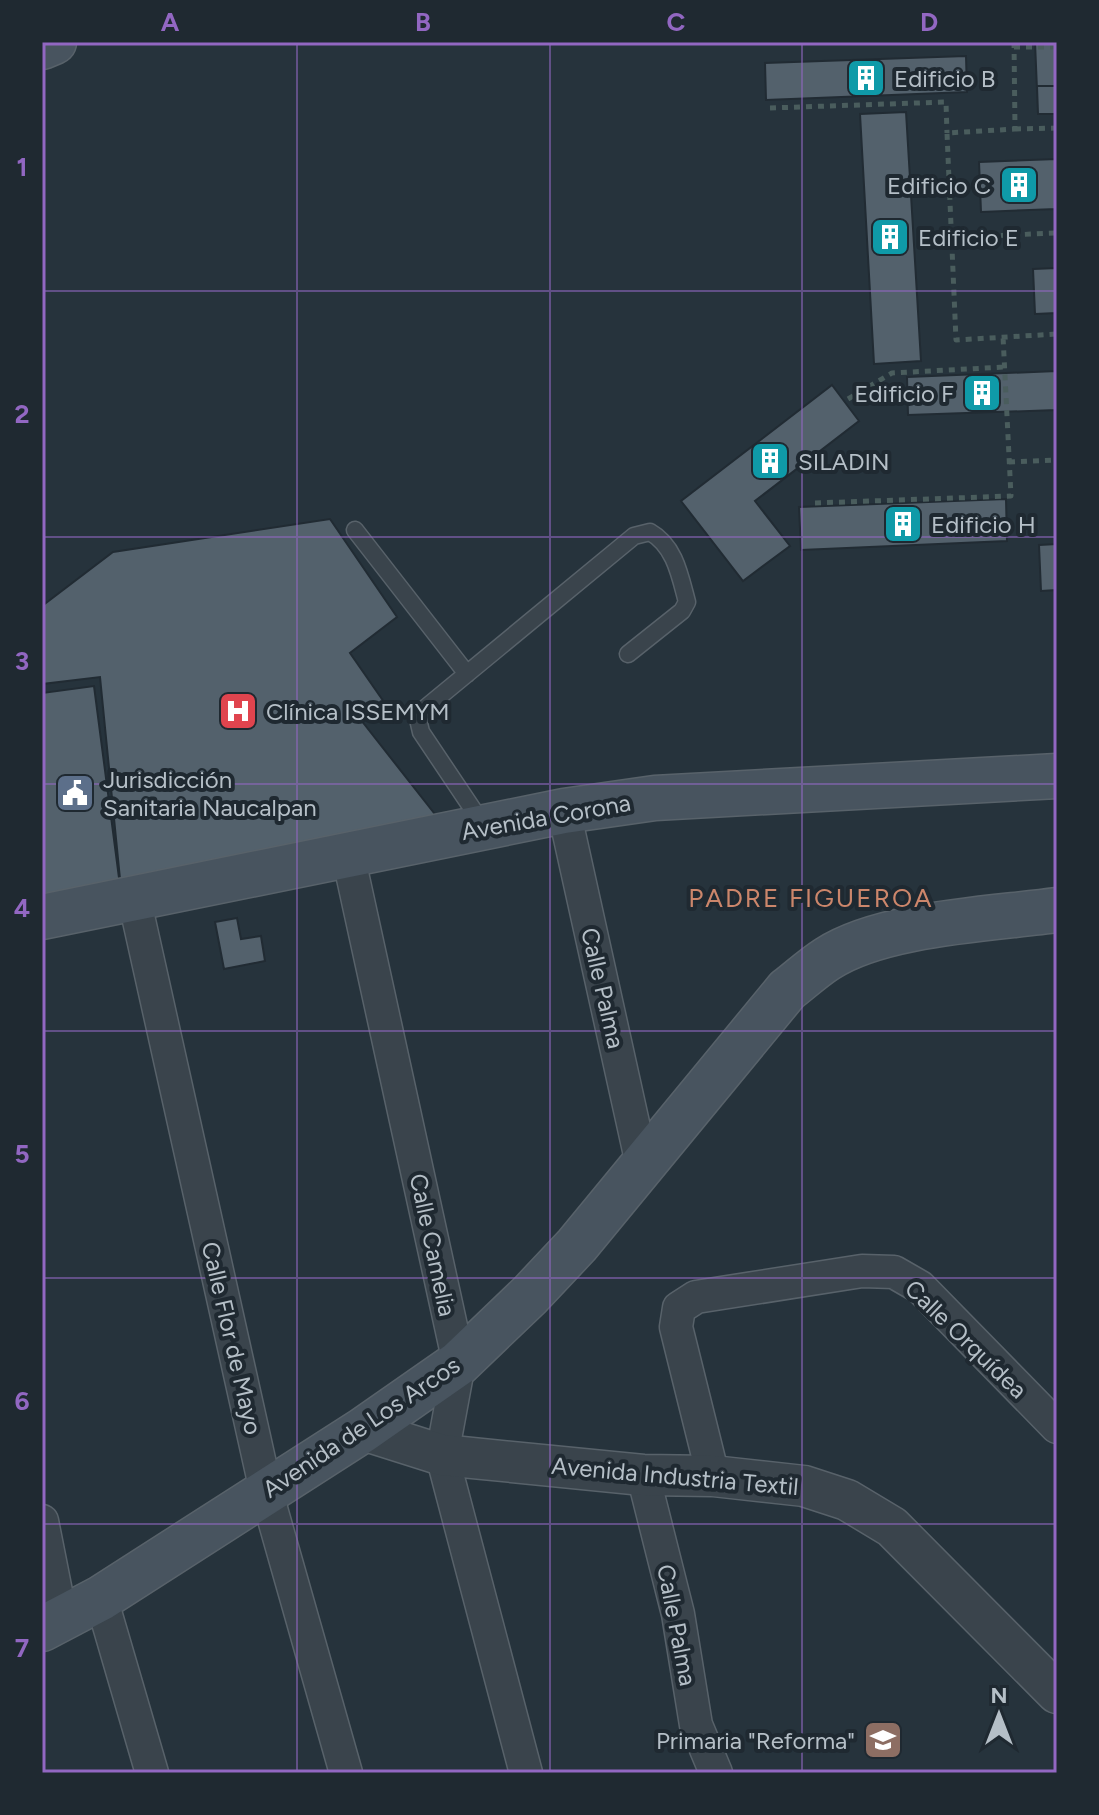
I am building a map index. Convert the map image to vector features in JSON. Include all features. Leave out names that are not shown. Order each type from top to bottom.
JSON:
[{"type":"main road","points":[[42,47],[54,42]]},
{"type":"main road","name":"Avenida Corona","points":[[42,917],[564,811],[655,798],[1057,776]]},
{"type":"main road","name":"Avenida de Los Arcos","points":[[52,1623],[101,1598],[363,1430],[459,1363],[577,1245],[787,990],[828,958],[873,937],[1057,910]]},
{"type":"street","name":"Calle Palma","points":[[564,811],[642,1164]]},
{"type":"street","name":"Calle Camelia","points":[[348,855],[459,1363],[442,1455],[526,1773]]},
{"type":"street","name":"Calle Flor de Mayo","points":[[134,898],[266,1491],[346,1773]]},
{"type":"street","name":"Calle Orquídea","points":[[713,1476],[676,1327],[679,1308],[696,1297],[862,1271],[894,1272],[920,1287],[1057,1427]]},
{"type":"street","name":"Avenida Industria Textil","points":[[363,1430],[442,1455],[643,1475],[713,1476],[804,1486],[847,1500],[892,1527],[1057,1693]]},
{"type":"street","name":"Calle Palma","points":[[643,1475],[678,1614],[696,1725],[716,1773]]},
{"type":"street","points":[[42,1521],[52,1623]]},
{"type":"street","points":[[101,1598],[152,1773]]},
{"type":"lane","points":[[355,530],[467,674]]},
{"type":"lane","points":[[485,827],[421,732],[418,719],[423,710],[634,536],[650,532],[662,539],[677,565],[687,602],[682,611],[628,654]]},
{"type":"path","points":[[1015,129],[1014,45],[1057,47]]},
{"type":"path","points":[[770,108],[946,102],[956,340],[1057,334]]},
{"type":"path","points":[[947,133],[1057,128]]},
{"type":"path","points":[[917,239],[1057,233]]},
{"type":"path","points":[[815,503],[1011,496],[1003,336]]},
{"type":"path","points":[[848,399],[892,373],[1005,367]]},
{"type":"path","points":[[1009,462],[1057,460]]},
{"type":"building","points":[[1035,42],[1057,42],[1057,114],[1038,114]]},
{"type":"building","name":"Edificio B","points":[[966,56],[967,92],[766,100],[765,63]]},
{"type":"building","points":[[1037,86],[1057,86],[1057,114],[1038,114]]},
{"type":"building","name":"Edificio E","points":[[906,112],[921,361],[874,364],[860,114]]},
{"type":"building","name":"Edificio C","points":[[1057,159],[1057,209],[981,212],[979,162]]},
{"type":"building","points":[[1057,268],[1057,313],[1035,314],[1033,269]]},
{"type":"building","name":"Edificio F","points":[[1057,371],[1057,410],[908,415],[907,377]]},
{"type":"building","name":"SILADIN","points":[[832,385],[859,421],[755,501],[790,546],[743,581],[681,501]]},
{"type":"building","name":"Edificio H","points":[[1006,499],[1007,541],[801,550],[799,507]]},
{"type":"building","name":"Clínica ISSEMYM","points":[[330,519],[397,617],[350,653],[384,702],[361,720],[445,827],[121,889],[100,677],[42,684],[42,606],[113,552]]},
{"type":"building","points":[[1057,544],[1057,590],[1041,591],[1039,545]]},
{"type":"building","name":"Jurisdicción Sanitaria Naucalpan","points":[[94,686],[121,893],[42,904],[42,693]]},
{"type":"building","points":[[237,918],[241,939],[261,936],[265,961],[224,969],[215,922]]},
{"type":"place","name":"Edificio B","points":[[866,78]]},
{"type":"place","name":"Edificio C","points":[[1019,185]]},
{"type":"place","name":"Edificio E","points":[[890,237]]},
{"type":"place","name":"Edificio F","points":[[982,393]]},
{"type":"place","name":"SILADIN","points":[[770,461]]},
{"type":"place","name":"Edificio H","points":[[903,524]]},
{"type":"place","name":"Clínica ISSEMYM","points":[[238,711]]},
{"type":"place","name":"Jurisdicción Sanitaria Naucalpan","points":[[75,793]]},
{"type":"place","name":"Primaria \"Reforma\"","points":[[883,1740]]},
{"type":"district","name":"PADRE FIGUEROA","points":[[811,898]]}]
